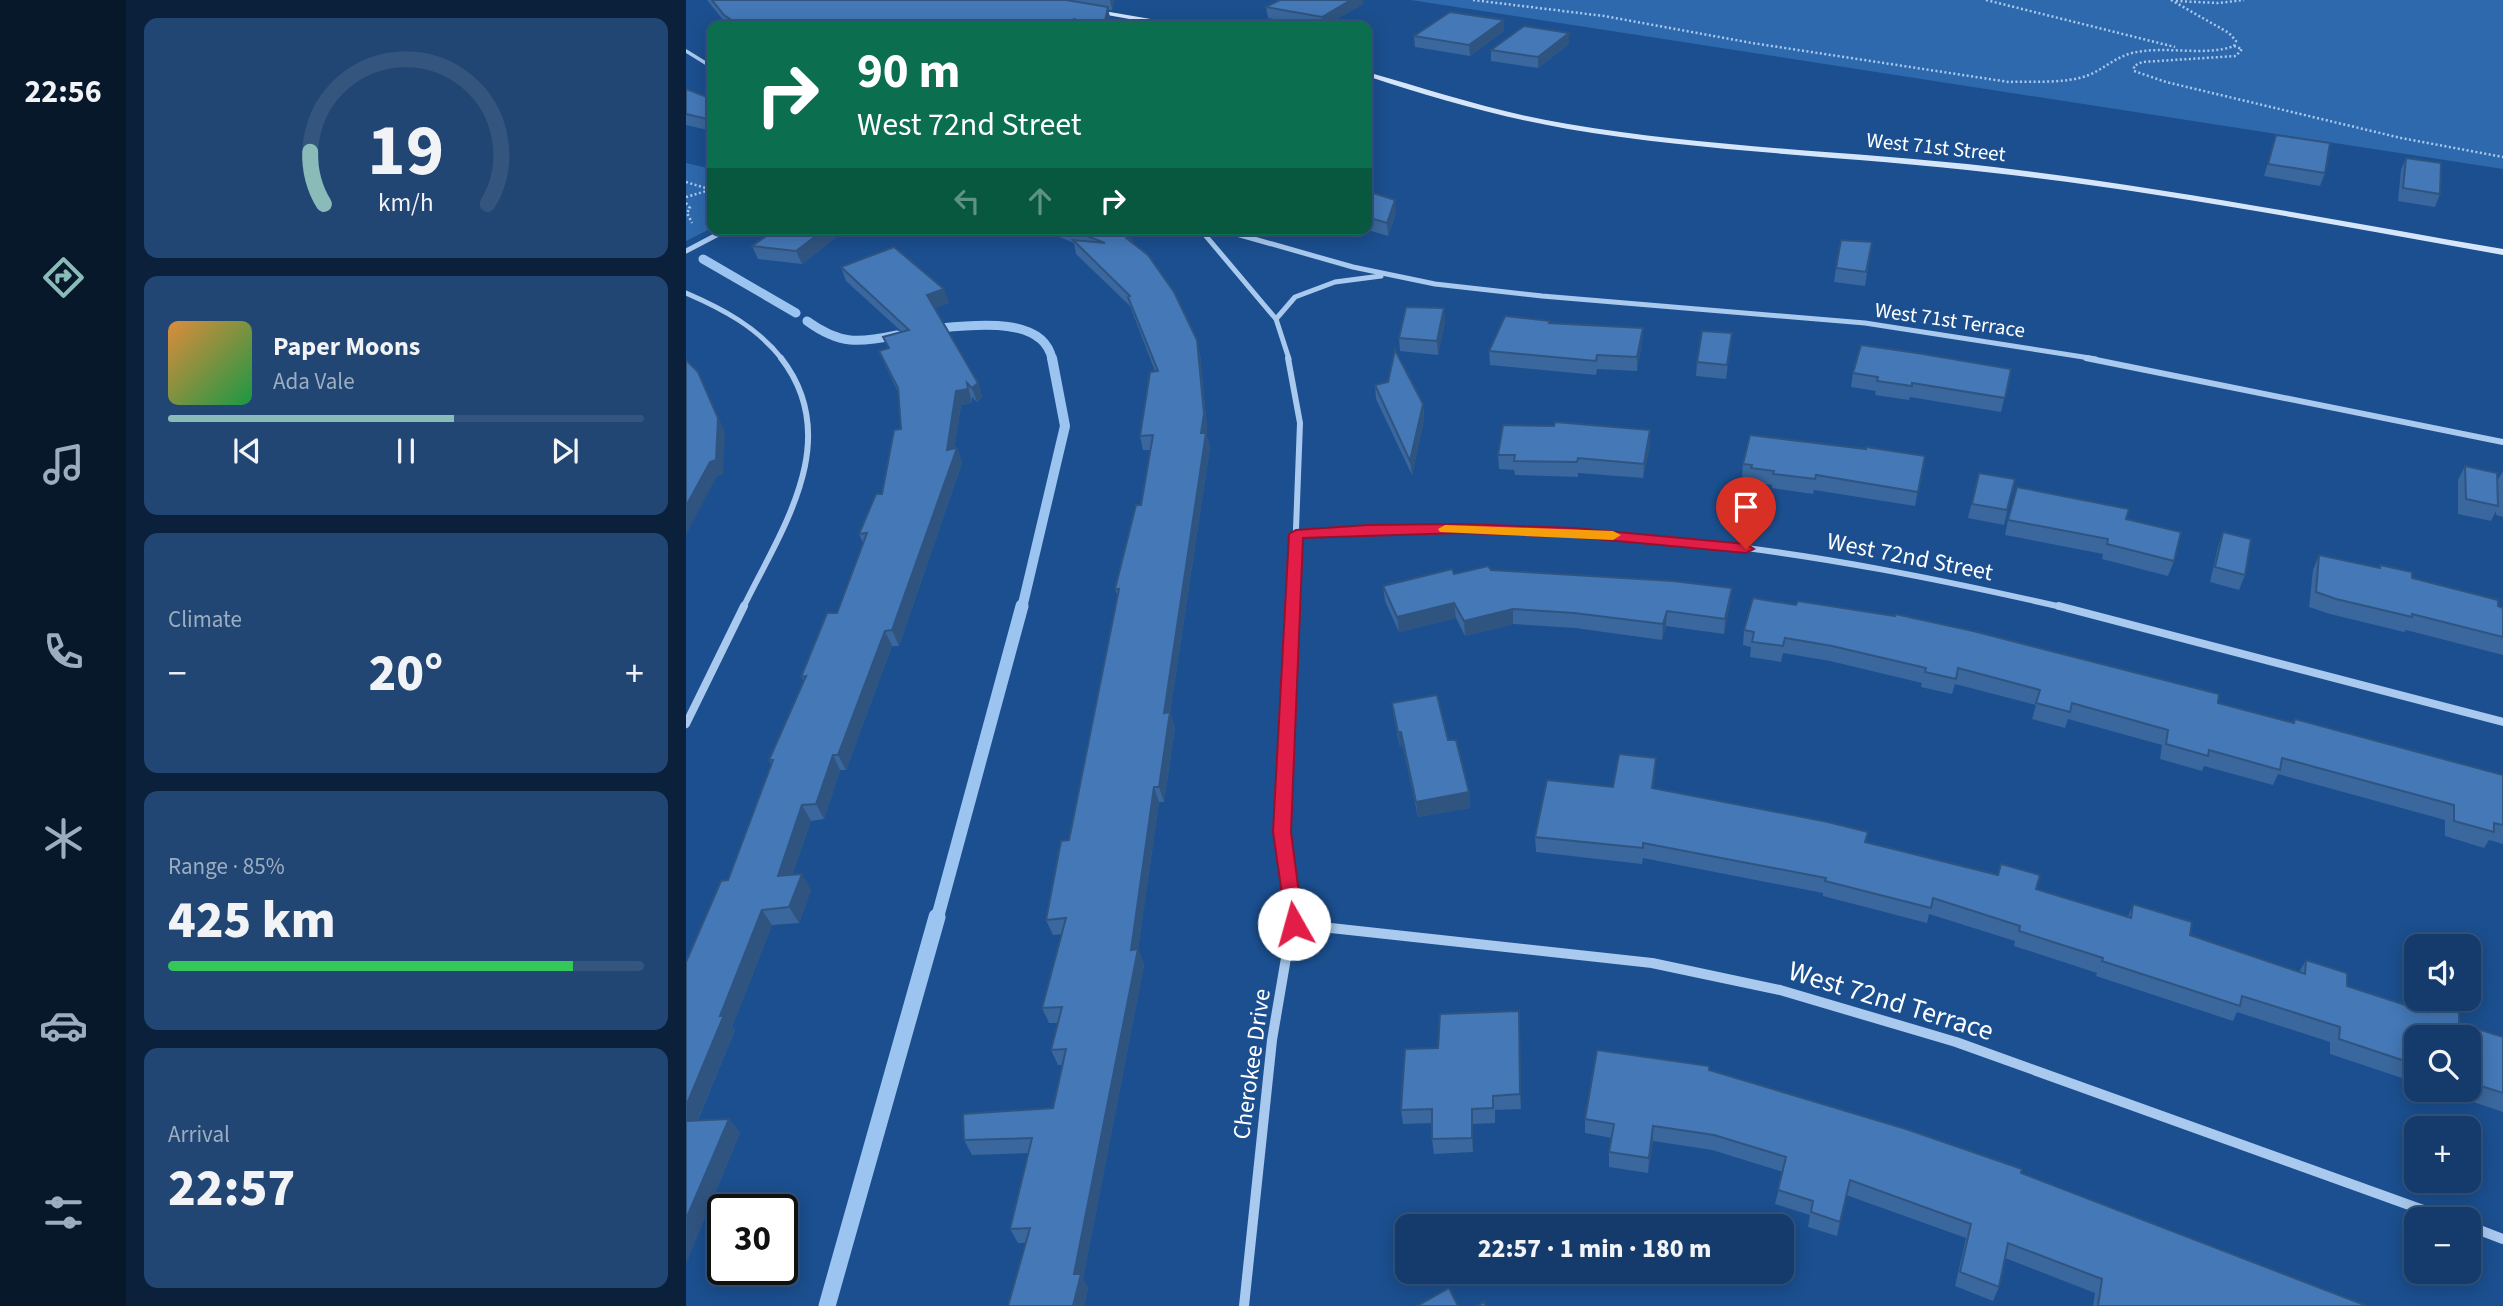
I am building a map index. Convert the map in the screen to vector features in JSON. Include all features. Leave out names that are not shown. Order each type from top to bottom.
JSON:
[{"type":"street","points":[[1077,9],[1150,21]]},
{"type":"street","points":[[686,51],[707,64]]},
{"type":"street","name":"West 71st Street","points":[[1372,75],[1481,108],[1585,129],[1683,142],[1892,159],[2010,172],[2198,200],[2503,252]]},
{"type":"street","points":[[686,251],[717,235]]},
{"type":"street","name":"Cherokee Drive","points":[[1205,235],[1276,319],[1289,360],[1300,423],[1282,832],[1294,924],[1272,1040],[1244,1306]]},
{"type":"street","name":"West 71st Terrace","points":[[1241,235],[1386,275],[1566,299],[1757,312],[1971,338],[2096,359],[2503,442]]},
{"type":"street","name":"West 71st Terrace","points":[[1276,319],[1295,297],[1335,282],[1386,275]]},
{"type":"street","points":[[686,293],[714,303],[745,322],[776,349],[797,377],[808,414],[809,445],[797,498],[686,724]]},
{"type":"street","name":"West 72nd Street","points":[[1296,534],[1460,529],[1574,532],[1695,542],[1824,559],[2066,608],[2503,722]]},
{"type":"street","name":"West 72nd Terrace","points":[[1294,924],[1652,963],[1780,990],[1956,1042],[2415,1207]]},
{"type":"street","points":[[2481,1230],[2503,1238]]},
{"type":"path","points":[[1473,0],[1604,16],[1752,43],[2009,82],[2052,81],[2089,75],[2121,55],[2164,49],[2224,50],[2234,46],[2242,49],[2236,56],[2142,62],[2134,66],[2134,71],[2166,82],[2374,132],[2503,157]]},
{"type":"path","points":[[1986,0],[2183,49]]},
{"type":"path","points":[[2171,0],[2218,3],[2244,0]]},
{"type":"path","points":[[2171,0],[2229,33],[2236,41],[2234,46]]},
{"type":"path","points":[[2196,50],[2209,59]]},
{"type":"path","points":[[686,182],[707,189]]},
{"type":"path","points":[[686,197],[707,191]]},
{"type":"path","points":[[686,203],[690,208],[687,213],[692,226]]},
{"type":"shaded area","points":[[1411,0],[2503,0],[2503,169]]},
{"type":"shaded area","points":[[686,163],[707,168],[707,230],[686,241]]},
{"type":"building","points":[[712,0],[1066,0],[1108,7],[1105,21],[733,21],[724,15]]},
{"type":"building","points":[[1280,0],[1351,0],[1322,17],[1266,7]]},
{"type":"building","points":[[1450,12],[1504,20],[1469,45],[1414,36]]},
{"type":"building","points":[[1524,26],[1569,33],[1538,57],[1491,50]]},
{"type":"building","points":[[686,89],[707,97],[707,119],[686,114]]},
{"type":"building","points":[[2276,135],[2330,143],[2325,173],[2268,164]]},
{"type":"building","points":[[2406,158],[2441,163],[2440,194],[2403,188]]},
{"type":"building","points":[[1372,193],[1395,200],[1387,223],[1372,218]]},
{"type":"building","points":[[768,235],[817,235],[796,251],[752,246]]},
{"type":"building","points":[[1084,235],[1127,235],[1126,238],[1148,255],[1174,292],[1197,340],[1204,414],[1201,433],[1206,433],[1164,713],[1170,712],[1159,787],[1154,787],[1131,950],[1138,949],[1074,1274],[1081,1274],[1073,1306],[1008,1306],[1030,1228],[1010,1229],[1032,1138],[964,1140],[963,1114],[1053,1108],[1066,1049],[1051,1050],[1062,1007],[1042,1008],[1066,918],[1046,920],[1061,841],[1069,840],[1119,589],[1115,589],[1136,505],[1141,505],[1153,435],[1140,436],[1150,372],[1158,371],[1128,297],[1130,296],[1073,240],[1105,243]]},
{"type":"building","points":[[1841,240],[1872,242],[1866,272],[1836,268]]},
{"type":"building","points":[[894,247],[944,289],[927,295],[978,383],[972,388],[967,383],[968,389],[956,391],[947,450],[957,448],[892,630],[885,631],[838,755],[833,755],[816,804],[802,805],[778,876],[802,874],[789,907],[762,910],[720,1016],[724,1015],[686,1106],[686,962],[721,881],[728,880],[773,760],[769,760],[806,676],[801,677],[827,613],[837,613],[867,533],[859,534],[876,494],[882,494],[894,430],[901,429],[898,388],[879,351],[889,348],[883,337],[909,330],[841,267]]},
{"type":"building","points":[[1406,307],[1444,308],[1437,341],[1399,338]]},
{"type":"building","points":[[1505,316],[1550,321],[1549,323],[1643,328],[1637,357],[1597,355],[1596,361],[1489,351]]},
{"type":"building","points":[[1702,331],[1732,333],[1727,365],[1697,362]]},
{"type":"building","points":[[1861,345],[2011,369],[2005,398],[1912,383],[1912,386],[1877,381],[1878,377],[1853,373]]},
{"type":"building","points":[[1395,350],[1423,404],[1410,461],[1375,385],[1388,382]]},
{"type":"building","points":[[686,360],[698,372],[718,418],[716,460],[710,462],[686,506]]},
{"type":"building","points":[[1555,422],[1650,430],[1644,464],[1578,458],[1577,462],[1514,461],[1515,455],[1498,455],[1503,425],[1554,426]]},
{"type":"building","points":[[1750,435],[1925,456],[1918,492],[1816,475],[1815,479],[1773,474],[1774,471],[1751,468],[1752,465],[1743,464]]},
{"type":"building","points":[[2465,466],[2497,473],[2498,506],[2466,499]]},
{"type":"building","points":[[1979,473],[2015,479],[2007,510],[1972,504]]},
{"type":"building","points":[[2017,487],[2129,509],[2126,519],[2181,532],[2174,561],[2107,544],[2108,539],[2008,520]]},
{"type":"building","points":[[2223,532],[2251,539],[2245,575],[2215,567]]},
{"type":"building","points":[[2319,555],[2412,572],[2412,578],[2498,600],[2498,606],[2503,608],[2503,637],[2412,614],[2412,617],[2336,599],[2316,592]]},
{"type":"building","points":[[1488,566],[1491,570],[1673,581],[1732,588],[1725,619],[1667,611],[1663,624],[1513,609],[1464,621],[1454,603],[1397,617],[1383,586],[1452,569],[1454,574]]},
{"type":"building","points":[[1753,598],[1796,605],[1798,601],[1895,614],[1973,631],[2219,694],[2218,703],[2294,723],[2295,719],[2503,775],[2503,825],[2494,823],[2494,832],[2454,821],[2454,805],[2282,758],[2280,770],[2209,750],[2208,756],[2166,744],[2168,730],[2072,703],[2070,712],[2036,703],[2040,690],[1958,668],[1956,679],[1925,672],[1926,668],[1832,646],[1785,638],[1783,646],[1752,642],[1754,632],[1744,630]]},
{"type":"building","points":[[1437,695],[1448,740],[1456,740],[1469,792],[1416,802],[1392,703]]},
{"type":"building","points":[[1619,754],[1656,758],[1652,788],[1868,832],[1865,842],[1998,875],[2001,864],[2040,875],[2036,889],[2131,918],[2133,904],[2192,922],[2190,935],[2305,974],[2306,960],[2347,973],[2347,986],[2404,1005],[2404,1011],[2459,1012],[2459,1023],[2465,1025],[2404,1025],[2404,1061],[2339,1039],[2340,1027],[2242,996],[2240,1006],[2102,961],[2103,958],[2019,931],[2020,926],[1933,898],[1931,908],[1825,881],[1826,878],[1643,843],[1643,848],[1535,837],[1547,780],[1613,787]]},
{"type":"building","points":[[1519,1011],[1520,1094],[1493,1096],[1493,1108],[1472,1109],[1472,1138],[1432,1139],[1432,1109],[1401,1110],[1405,1049],[1438,1048],[1440,1014]]},
{"type":"building","points":[[2481,1030],[2503,1037],[2503,1093],[2481,1086]]},
{"type":"building","points":[[1597,1050],[1709,1066],[1709,1070],[1906,1129],[2022,1169],[2021,1173],[2367,1306],[2098,1306],[2102,1279],[2008,1243],[1999,1287],[1960,1272],[1971,1224],[1850,1180],[1840,1222],[1811,1212],[1813,1201],[1778,1190],[1786,1157],[1714,1135],[1653,1126],[1649,1158],[1609,1152],[1614,1124],[1585,1119]]},
{"type":"building","points":[[729,1119],[686,1219],[686,1121]]},
{"type":"building","points":[[1449,1288],[1458,1306],[1417,1306]]},
{"type":"waterway","points":[[703,259],[796,313]]},
{"type":"waterway","points":[[807,321],[830,334],[850,340],[872,340],[897,335]]},
{"type":"waterway","points":[[929,329],[981,325],[1018,329],[1034,334],[1046,344],[1052,359]]},
{"type":"waterway","points":[[1022,608],[1065,426],[1052,358]]},
{"type":"waterway","points":[[937,919],[1022,606]]},
{"type":"waterway","points":[[827,1306],[937,917]]},
{"type":"slow traffic","points":[[1445,529],[1613,535]]},
{"type":"route","points":[[1294,924],[1282,832],[1296,534],[1460,529],[1574,532],[1746,549]]}]
